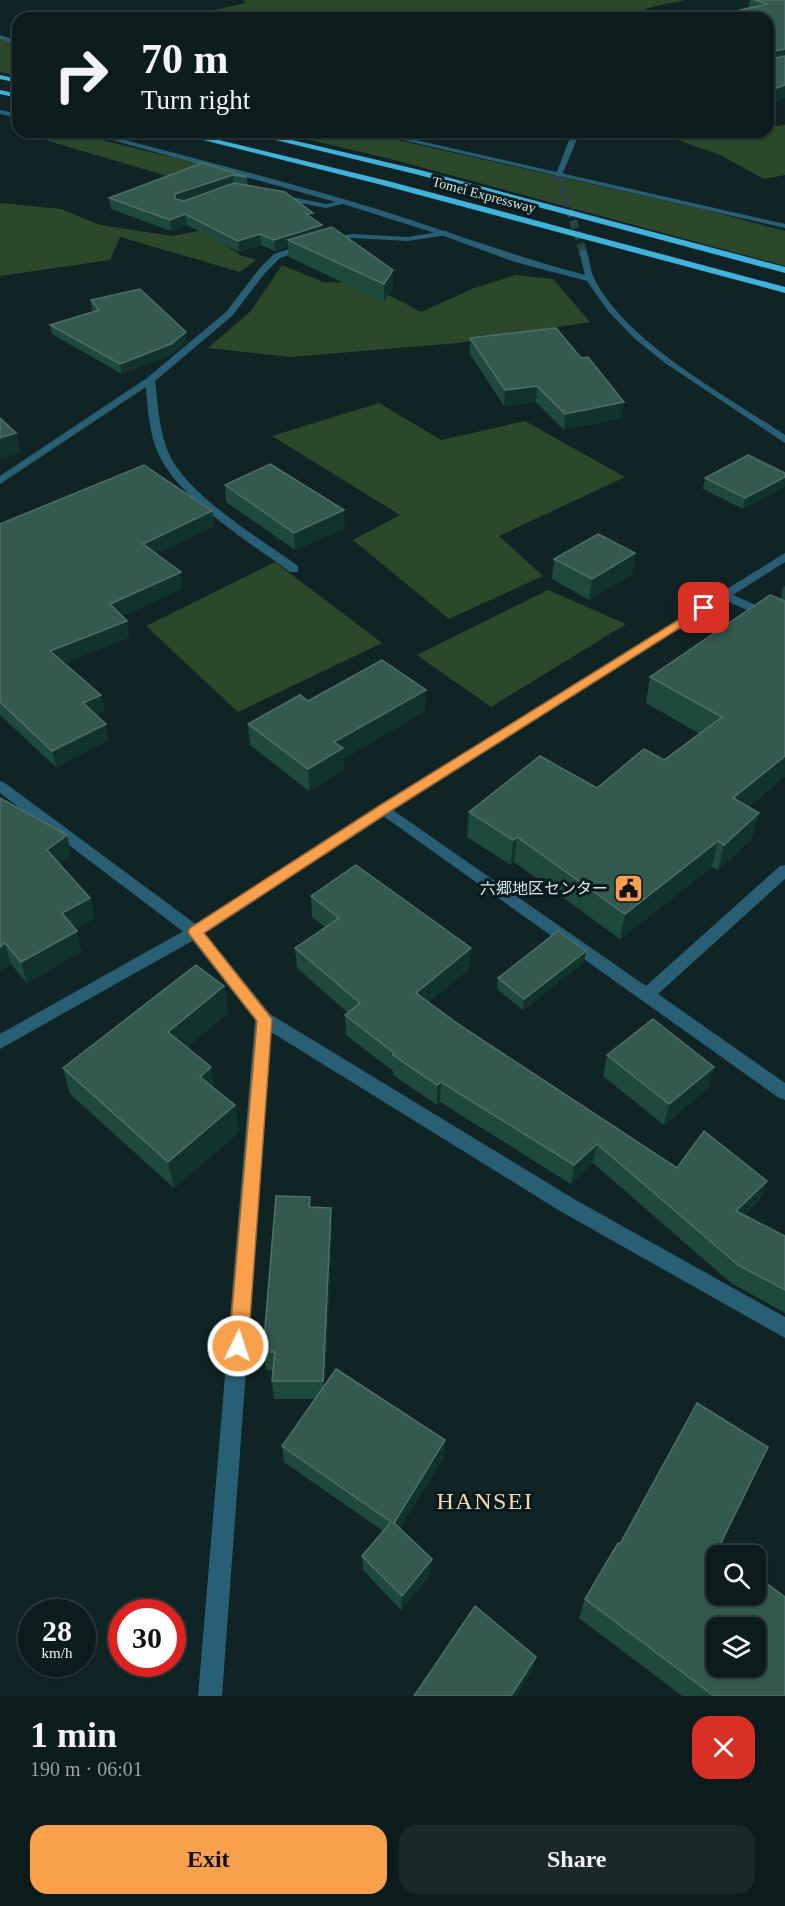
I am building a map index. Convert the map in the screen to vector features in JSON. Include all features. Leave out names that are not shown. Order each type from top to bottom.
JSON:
[{"type":"highway","name":"Tomei Expressway","points":[[200,138],[385,183],[785,290]]},
{"type":"highway","name":"Tomei Expressway","points":[[272,138],[429,175],[785,270]]},
{"type":"street","points":[[109,138],[345,202],[444,233],[518,260],[590,279]]},
{"type":"street","points":[[398,138],[785,226]]},
{"type":"street","points":[[558,175],[573,138]]},
{"type":"street","points":[[264,194],[326,206],[345,202]]},
{"type":"street","points":[[0,481],[150,380],[229,314],[262,271],[277,256],[322,241],[342,238],[408,239],[444,233]]},
{"type":"street","points":[[583,251],[590,279],[612,309],[637,336],[668,361],[785,440]]},
{"type":"street","points":[[150,380],[157,427],[166,460],[191,490],[294,569]]},
{"type":"street","points":[[0,1042],[195,932],[384,809],[785,557]]},
{"type":"street","points":[[724,595],[785,623]]},
{"type":"street","points":[[0,786],[195,932],[264,1019],[567,1205],[785,1328]]},
{"type":"street","points":[[384,809],[785,1093]]},
{"type":"street","points":[[646,995],[785,870]]},
{"type":"street","points":[[210,1696],[264,1019]]},
{"type":"green space","points":[[243,0],[685,0],[651,7],[640,12],[206,12],[246,3]]},
{"type":"green space","points":[[0,39],[12,43],[12,75],[0,72]]},
{"type":"green space","points":[[785,125],[785,175],[764,179],[718,154],[671,138],[774,138],[774,126]]},
{"type":"green space","points":[[38,138],[94,138],[208,166],[174,178]]},
{"type":"green space","points":[[302,138],[388,138],[702,209],[785,231],[785,266],[391,159]]},
{"type":"green space","points":[[0,203],[61,209],[100,225],[172,236],[203,230],[240,255],[256,260],[240,272],[120,237],[110,260],[0,276]]},
{"type":"green space","points":[[282,265],[323,282],[366,283],[421,312],[474,288],[516,275],[553,279],[590,322],[458,343],[291,357],[208,348],[251,311]]},
{"type":"green space","points":[[379,403],[441,440],[525,421],[625,477],[499,536],[543,576],[449,619],[353,540],[400,515],[272,436]]},
{"type":"green space","points":[[275,562],[382,643],[238,712],[146,626]]},
{"type":"green space","points":[[548,590],[626,624],[491,707],[417,655]]},
{"type":"building","points":[[754,0],[785,0],[785,49],[774,51],[774,12],[731,12],[768,4]]},
{"type":"building","points":[[785,56],[785,85],[774,89],[774,58]]},
{"type":"building","points":[[202,163],[247,177],[233,175],[175,194],[175,199],[184,201],[234,183],[285,192],[313,213],[306,214],[322,225],[274,240],[260,234],[238,241],[185,214],[170,220],[109,198]]},
{"type":"building","points":[[332,227],[393,270],[384,284],[288,240]]},
{"type":"building","points":[[140,289],[186,332],[171,344],[120,364],[50,325],[99,310],[91,300]]},
{"type":"building","points":[[556,328],[581,358],[588,357],[624,402],[565,414],[537,386],[505,390],[470,338]]},
{"type":"building","points":[[0,418],[16,433],[0,438]]},
{"type":"building","points":[[748,455],[785,473],[785,477],[745,498],[705,478]]},
{"type":"building","points":[[270,464],[344,510],[294,533],[225,485]]},
{"type":"building","points":[[144,465],[212,511],[143,544],[181,572],[110,604],[127,621],[50,651],[101,695],[83,703],[106,724],[52,751],[0,702],[0,524]]},
{"type":"building","points":[[598,534],[635,553],[592,579],[554,559]]},
{"type":"building","points":[[770,595],[785,601],[785,756],[733,798],[759,813],[724,845],[718,841],[625,914],[517,837],[513,840],[469,812],[540,756],[597,788],[644,749],[664,760],[722,717],[650,677]]},
{"type":"building","points":[[382,660],[426,690],[334,742],[343,748],[308,769],[248,724],[300,695],[308,701]]},
{"type":"building","points":[[0,798],[67,835],[47,850],[90,898],[62,913],[77,931],[21,962],[5,943],[0,947]]},
{"type":"building","points":[[356,865],[471,948],[416,993],[458,1024],[677,1168],[704,1131],[767,1181],[736,1211],[785,1236],[785,1290],[738,1265],[597,1144],[574,1165],[441,1082],[437,1085],[393,1055],[394,1053],[345,1015],[360,1003],[295,948],[339,918],[311,896]]},
{"type":"building","points":[[558,931],[586,951],[524,999],[498,978]]},
{"type":"building","points":[[196,965],[224,986],[168,1032],[211,1067],[200,1077],[235,1105],[168,1162],[63,1068]]},
{"type":"building","points":[[653,1019],[714,1067],[669,1104],[607,1055]]},
{"type":"building","points":[[276,1196],[310,1197],[309,1207],[331,1208],[323,1381],[272,1381],[275,1352],[263,1352]]},
{"type":"building","points":[[336,1369],[445,1440],[394,1523],[432,1559],[402,1596],[362,1556],[391,1522],[282,1446]]},
{"type":"building","points":[[697,1403],[768,1447],[720,1545],[706,1545],[706,1605],[766,1605],[766,1583],[785,1597],[785,1696],[714,1696],[585,1599],[618,1543],[620,1544]]},
{"type":"building","points":[[475,1606],[536,1657],[511,1696],[414,1696]]},
{"type":"tunnel","points":[[558,175],[583,251]]},
{"type":"place","name":"六郷地区センター","points":[[629,888]]},
{"type":"district","name":"HANSEI","points":[[485,1501]]},
{"type":"route","points":[[238,1346],[264,1019],[195,932],[384,809],[704,608]]}]
